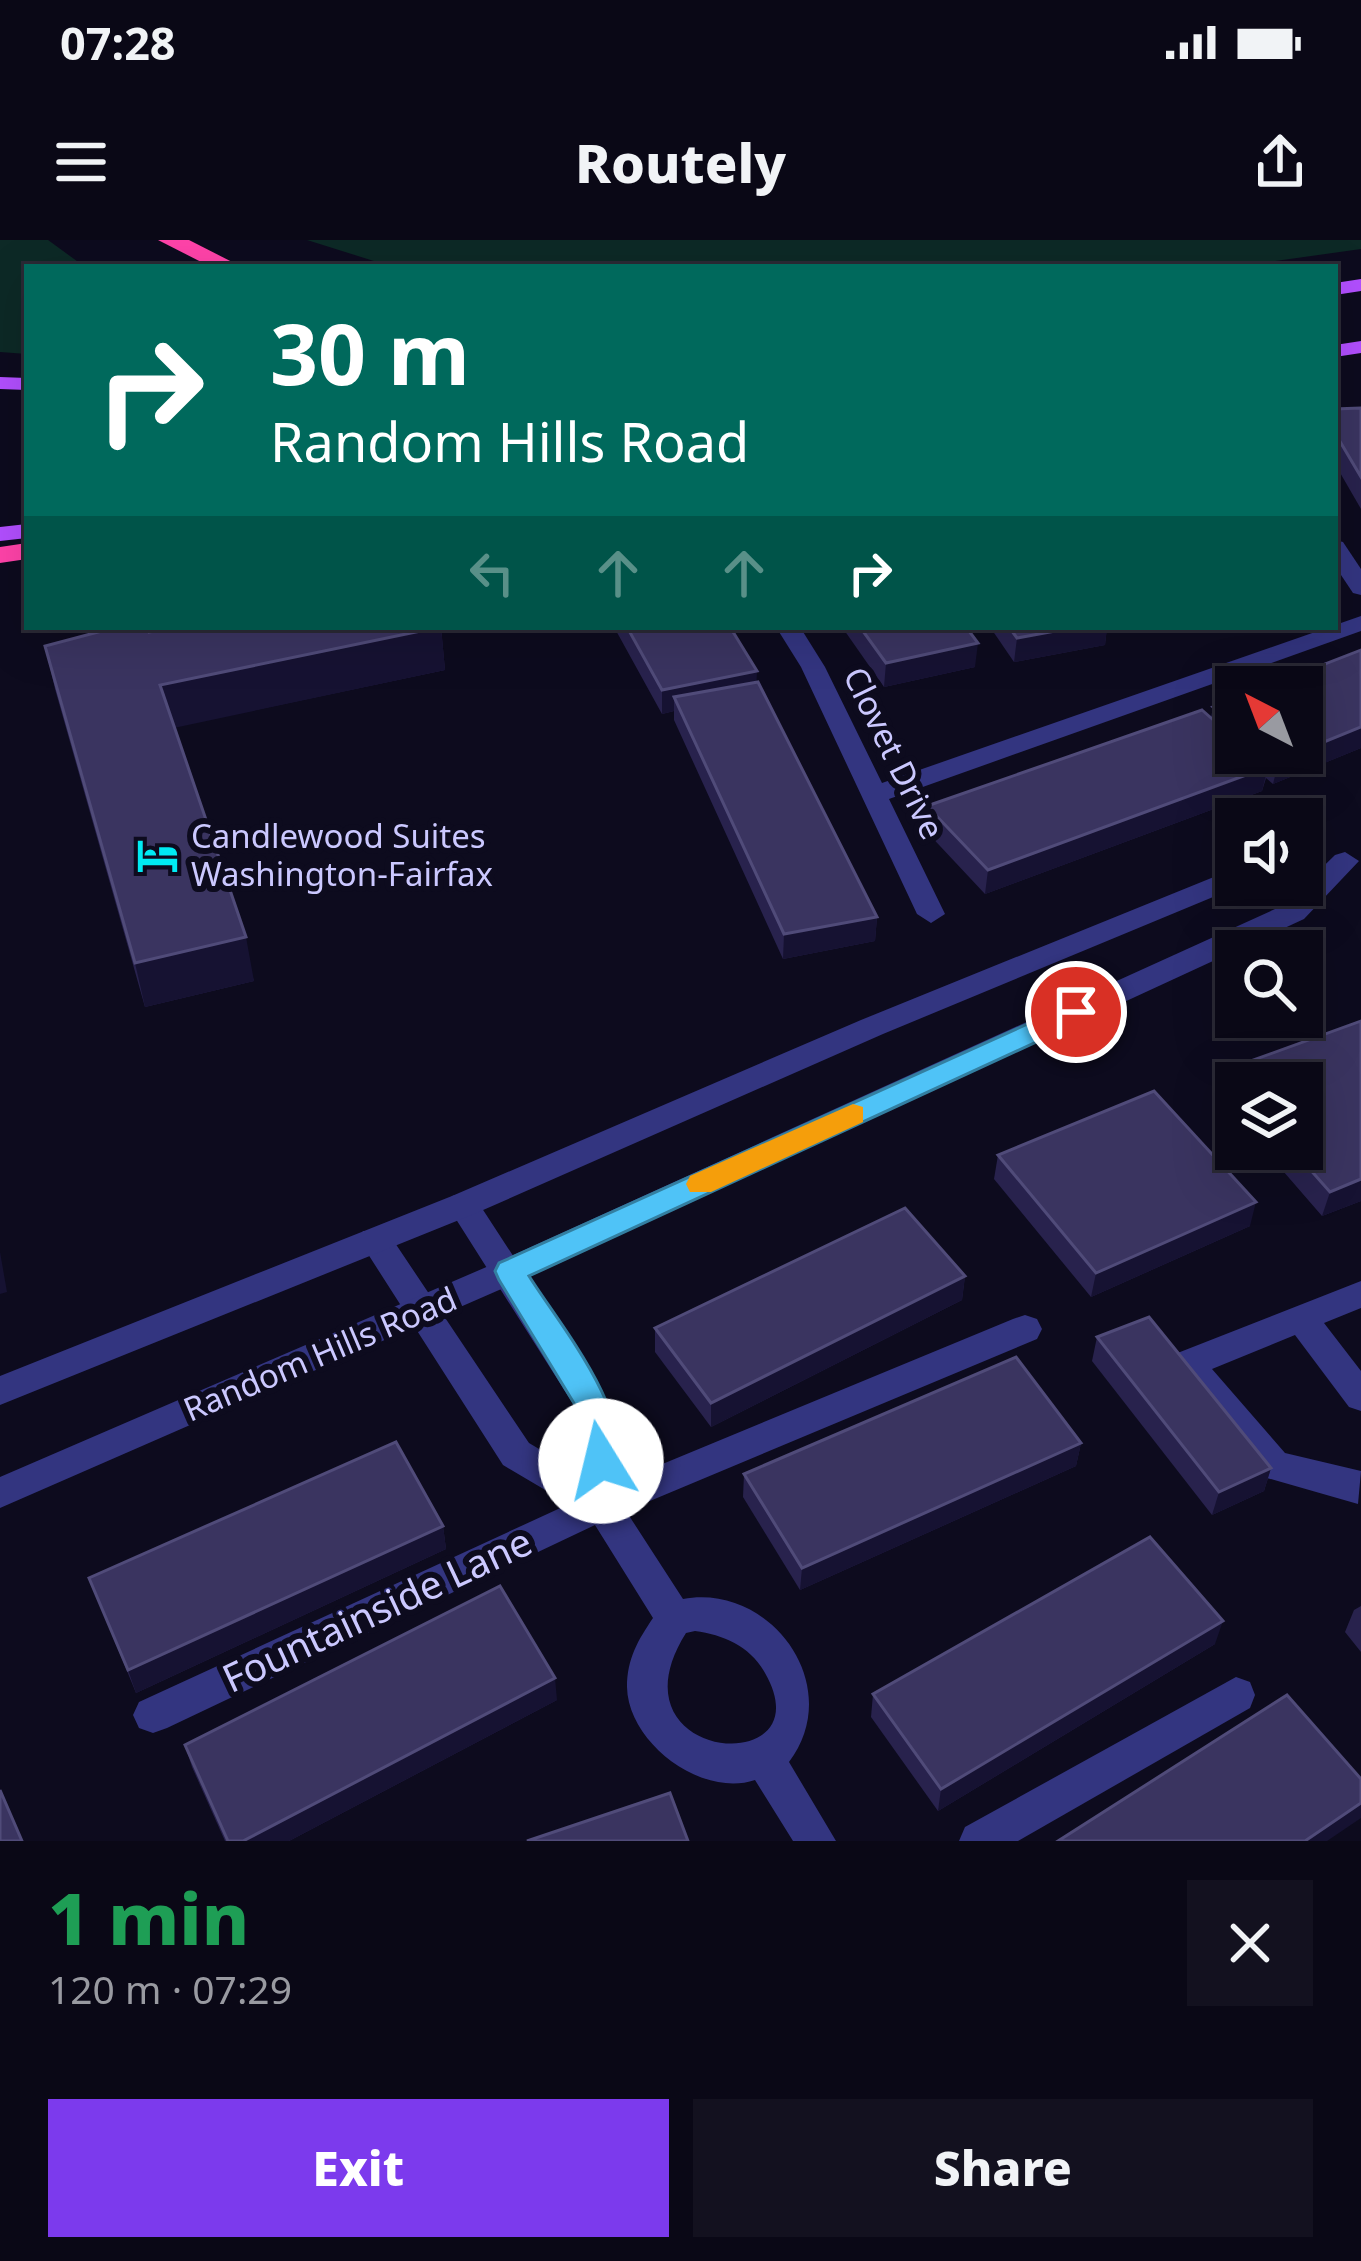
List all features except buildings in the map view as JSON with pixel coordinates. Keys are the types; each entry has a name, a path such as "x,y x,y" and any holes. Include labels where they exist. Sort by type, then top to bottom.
{"highway":[{"path":"170,240 223,264"}],"street":[{"path":"1338,552 1361,588"},
{"path":"874,795 1361,623"},
{"name":"Clovet Drive","path":"790,630 931,914"},
{"name":"Random Hills Road","path":"1323,863 1353,858"},
{"name":"Random Hills Road","path":"0,1493 510,1271 1294,912 1353,858"},
{"path":"0,1391 463,1205 872,1027 1215,886"},
{"path":"463,1205 510,1271 599,1416 602,1505"},
{"path":"375,1240 516,1454 602,1505 674,1618"},
{"path":"1361,1294 1187,1364 1273,1465 1358,1489 1361,1486"},
{"path":"1302,1319 1361,1397"},
{"name":"Fountainside Lane","path":"153,1715 602,1505 1025,1329"},
{"path":"695,1614 734,1622 776,1656 792,1696 793,1715 779,1749 766,1761 725,1765 704,1759 671,1739 653,1717 646,1664 651,1646 674,1618 695,1614"},
{"path":"979,1841 1237,1695"},
{"path":"766,1761 816,1841"}],"green space":[{"path":"0,240 48,240 81,264 24,264 24,354 0,352"},
{"path":"307,240 1361,240 1361,249 1254,264 383,264"}],"slow traffic":[{"path":"701,1184 853,1114"}],"place":[{"name":"Candlewood Suites Washington-Fairfax","path":"157,855"}],"route":[{"path":"601,1461 599,1416 510,1271 1076,1012"}]}
